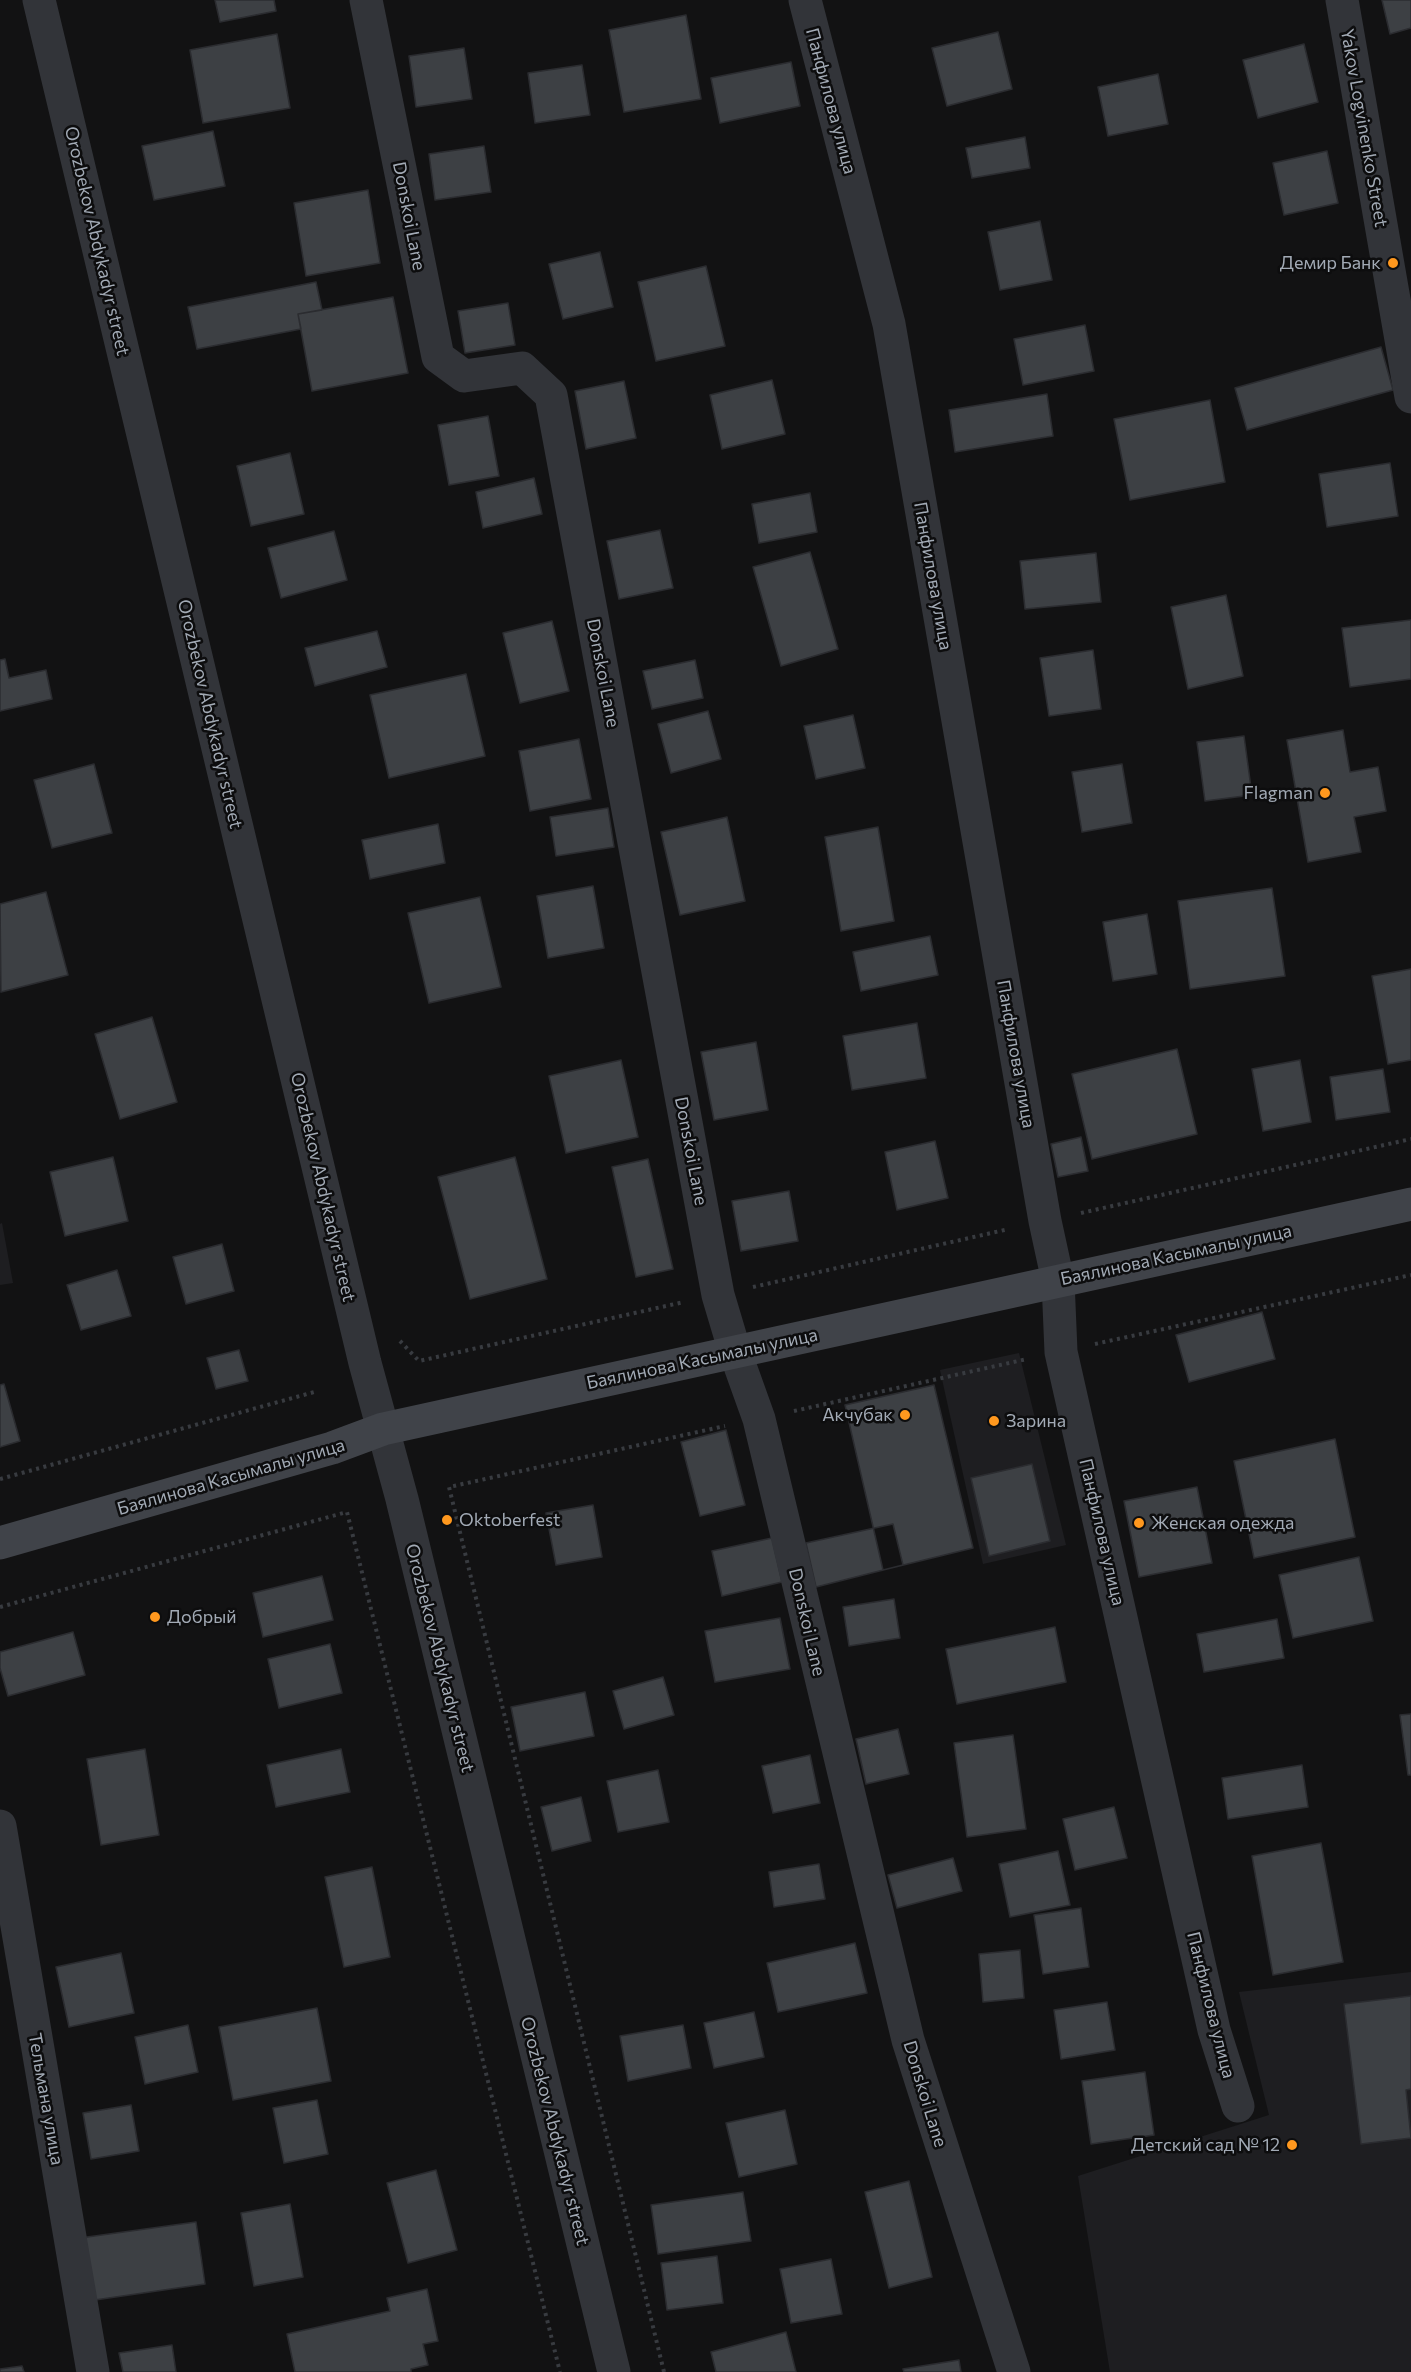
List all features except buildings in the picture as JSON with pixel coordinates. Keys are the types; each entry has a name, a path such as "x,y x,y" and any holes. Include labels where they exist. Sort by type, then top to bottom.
{"main road":[{"name":"Баялинова Касымалы улица","path":"0,1543 332,1448 383,1429 1411,1204"}],"street":[{"name":"Orozbekov Abdykadyr street","path":"39,0 383,1429 405,1510 614,2372"},
{"name":"Donskoi Lane","path":"366,0 438,357 464,376 522,368 551,395 718,1294 735,1352 759,1419 908,2040 1014,2372"},
{"name":"Панфилова улица","path":"805,0 889,324 1045,1221 1058,1281 1061,1352 1214,2030 1238,2106"},
{"name":"Yakov Logvinenko Street","path":"1342,0 1411,397"},
{"name":"Тельмана улица","path":"0,1826 93,2372"}],"path":[{"path":"400,1341 419,1361 1411,1139"},
{"path":"664,2372 449,1487 1411,1275"},
{"path":"0,1479 318,1392"},
{"path":"0,1607 347,1512 560,2372"}],"shaded area":[{"path":"2,1223 13,1283 0,1285 0,1224"},
{"path":"1019,1353 1066,1545 983,1564 940,1370"},
{"name":"Детский сад № 12","path":"1411,1972 1411,2372 1110,2372 1078,2176 1269,2115 1239,1992"}],"place":[{"name":"Демир Банк","path":"1393,263"},
{"name":"Flagman","path":"1325,793"},
{"name":"Акчубак","path":"905,1415"},
{"name":"Зарина","path":"994,1421"},
{"name":"Oktoberfest","path":"447,1520"},
{"name":"Женская одежда","path":"1139,1523"},
{"name":"Добрый","path":"155,1617"},
{"name":"Детский сад № 12","path":"1292,2145"}]}
